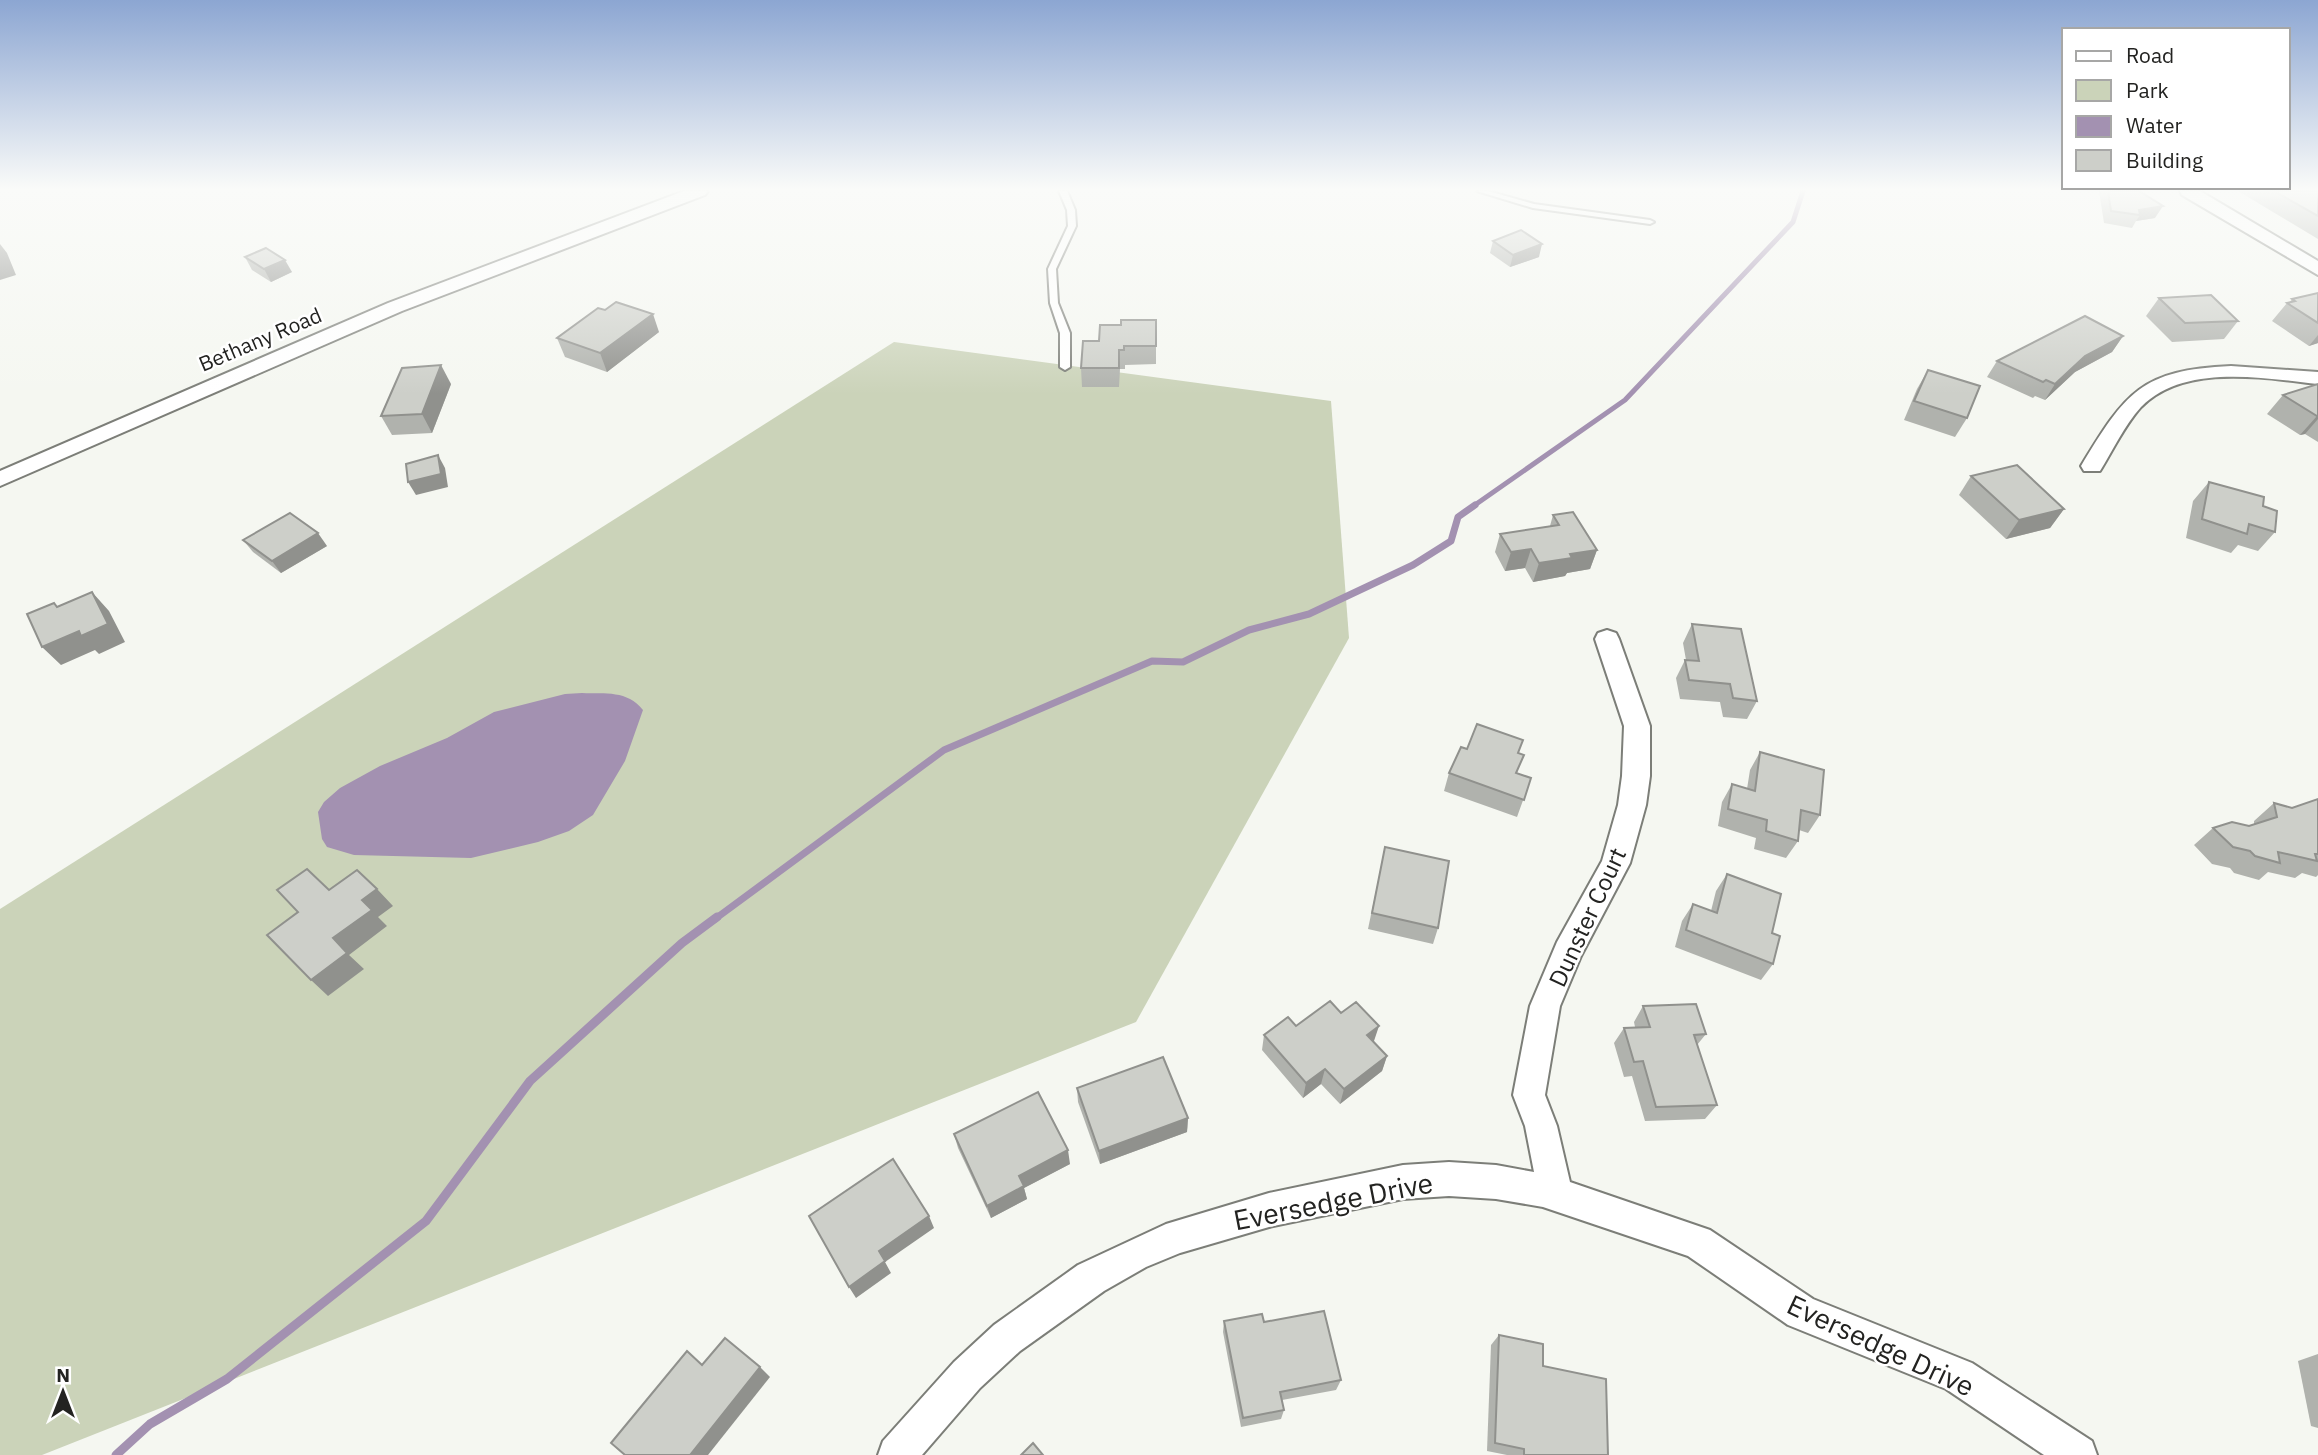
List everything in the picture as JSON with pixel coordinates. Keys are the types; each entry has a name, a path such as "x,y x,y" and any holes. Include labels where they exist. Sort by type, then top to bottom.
{"street":[{"name":"Bethany Road","path":"0,479 395,307 521,259"},
{"path":"2301,259 2318,269"},
{"path":"2092,466 2122,417 2149,390 2176,377 2241,372 2318,378"},
{"name":"Dunster Court","path":"1556,1195 1541,1126 1529,1095 1545,1006 1568,951 1615,863 1632,805 1636,776 1637,726 1607,639"},
{"name":"Eversedge Drive","path":"897,1455 967,1375 1007,1338 1091,1278 1178,1236 1269,1210 1403,1182 1449,1179 1496,1182 1556,1195 1698,1242 1801,1312 1959,1376 2078,1455"}],"lane":[{"path":"1057,259 1052,269 1055,303 1065,333 1065,367"}],"green space":[{"path":"894,342 1331,401 1349,638 1136,1022 42,1455 0,1455 0,909"}],"water":[{"path":"565,694 623,696 643,710 625,761 593,815 569,831 538,842 471,858 354,855 327,847 322,839 318,812 324,802 340,788 380,766 447,738 494,712"}],"building":[{"path":"248,259 285,260 264,269"},
{"path":"2318,293 2318,323 2287,303 2295,301 2292,299"},
{"path":"2211,295 2238,321 2185,323 2159,298"},
{"path":"616,302 653,314 600,353 557,338 598,308 605,310"},
{"path":"2085,316 2123,336 2085,356 2055,384 2046,380 2043,382 1997,361"},
{"path":"1121,320 1156,320 1156,346 1124,346 1124,350 1119,350 1119,368 1081,368 1083,341 1099,341 1100,325 1121,325"},
{"path":"441,365 422,414 381,416 402,368"},
{"path":"1928,370 1980,386 1967,418 1914,401"},
{"path":"2318,384 2318,416 2283,395"},
{"path":"438,455 441,474 408,482 406,464"},
{"path":"2017,465 2064,509 2019,520 1971,476"},
{"path":"2209,482 2264,497 2263,506 2277,511 2275,532 2249,524 2247,534 2202,519"},
{"path":"1573,512 1597,550 1570,554 1572,558 1539,563 1531,549 1511,552 1500,534 1559,525 1553,515"},
{"path":"290,513 318,533 272,561 243,540"},
{"path":"92,592 108,624 81,636 79,631 42,647 27,614 54,603 57,607"},
{"path":"1692,624 1741,629 1757,701 1733,698 1730,684 1689,680 1685,660 1699,661"},
{"path":"1477,724 1523,740 1518,753 1524,755 1516,773 1531,778 1524,800 1449,773 1461,747 1467,749"},
{"path":"1760,752 1824,770 1820,815 1801,810 1798,841 1766,831 1767,820 1728,809 1732,784 1755,791"},
{"path":"2318,799 2318,854 2315,854 2317,861 2278,852 2280,863 2255,856 2250,851 2233,847 2213,828 2232,822 2249,826 2277,817 2274,803 2292,808"},
{"path":"1385,847 1449,861 1438,928 1372,913"},
{"path":"307,869 329,890 357,870 377,889 362,900 372,910 333,938 347,953 311,980 267,935 298,912 277,890"},
{"path":"1727,874 1781,894 1772,933 1780,936 1773,964 1686,930 1693,904 1717,913"},
{"path":"1330,1001 1341,1013 1356,1002 1379,1026 1367,1035 1387,1056 1344,1089 1325,1069 1306,1083 1264,1035 1288,1017 1296,1026"},
{"path":"1696,1004 1706,1034 1694,1035 1717,1105 1656,1107 1643,1061 1634,1062 1624,1028 1650,1027 1643,1006"},
{"path":"1163,1057 1188,1118 1099,1151 1077,1088"},
{"path":"1038,1092 1068,1150 1019,1176 1024,1186 987,1206 954,1134"},
{"path":"893,1159 929,1216 879,1251 885,1261 849,1287 809,1216"},
{"path":"1324,1311 1341,1380 1280,1392 1284,1410 1243,1418 1224,1321 1262,1314 1264,1322"},
{"path":"1499,1335 1543,1344 1543,1366 1606,1379 1608,1455 1524,1455 1524,1449 1495,1443"},
{"path":"725,1338 760,1367 690,1455 625,1455 611,1443 687,1351 702,1365"},
{"path":"1033,1443 1043,1455 1021,1455"}],"waterway":[{"path":"1472,507 1625,400 1758,259"},
{"path":"715,919 944,750 1152,661 1183,662 1249,630 1309,614 1413,565 1451,541 1458,517 1475,505"},
{"path":"116,1455 150,1424 227,1379 426,1221 530,1081 682,943 717,917"}]}
